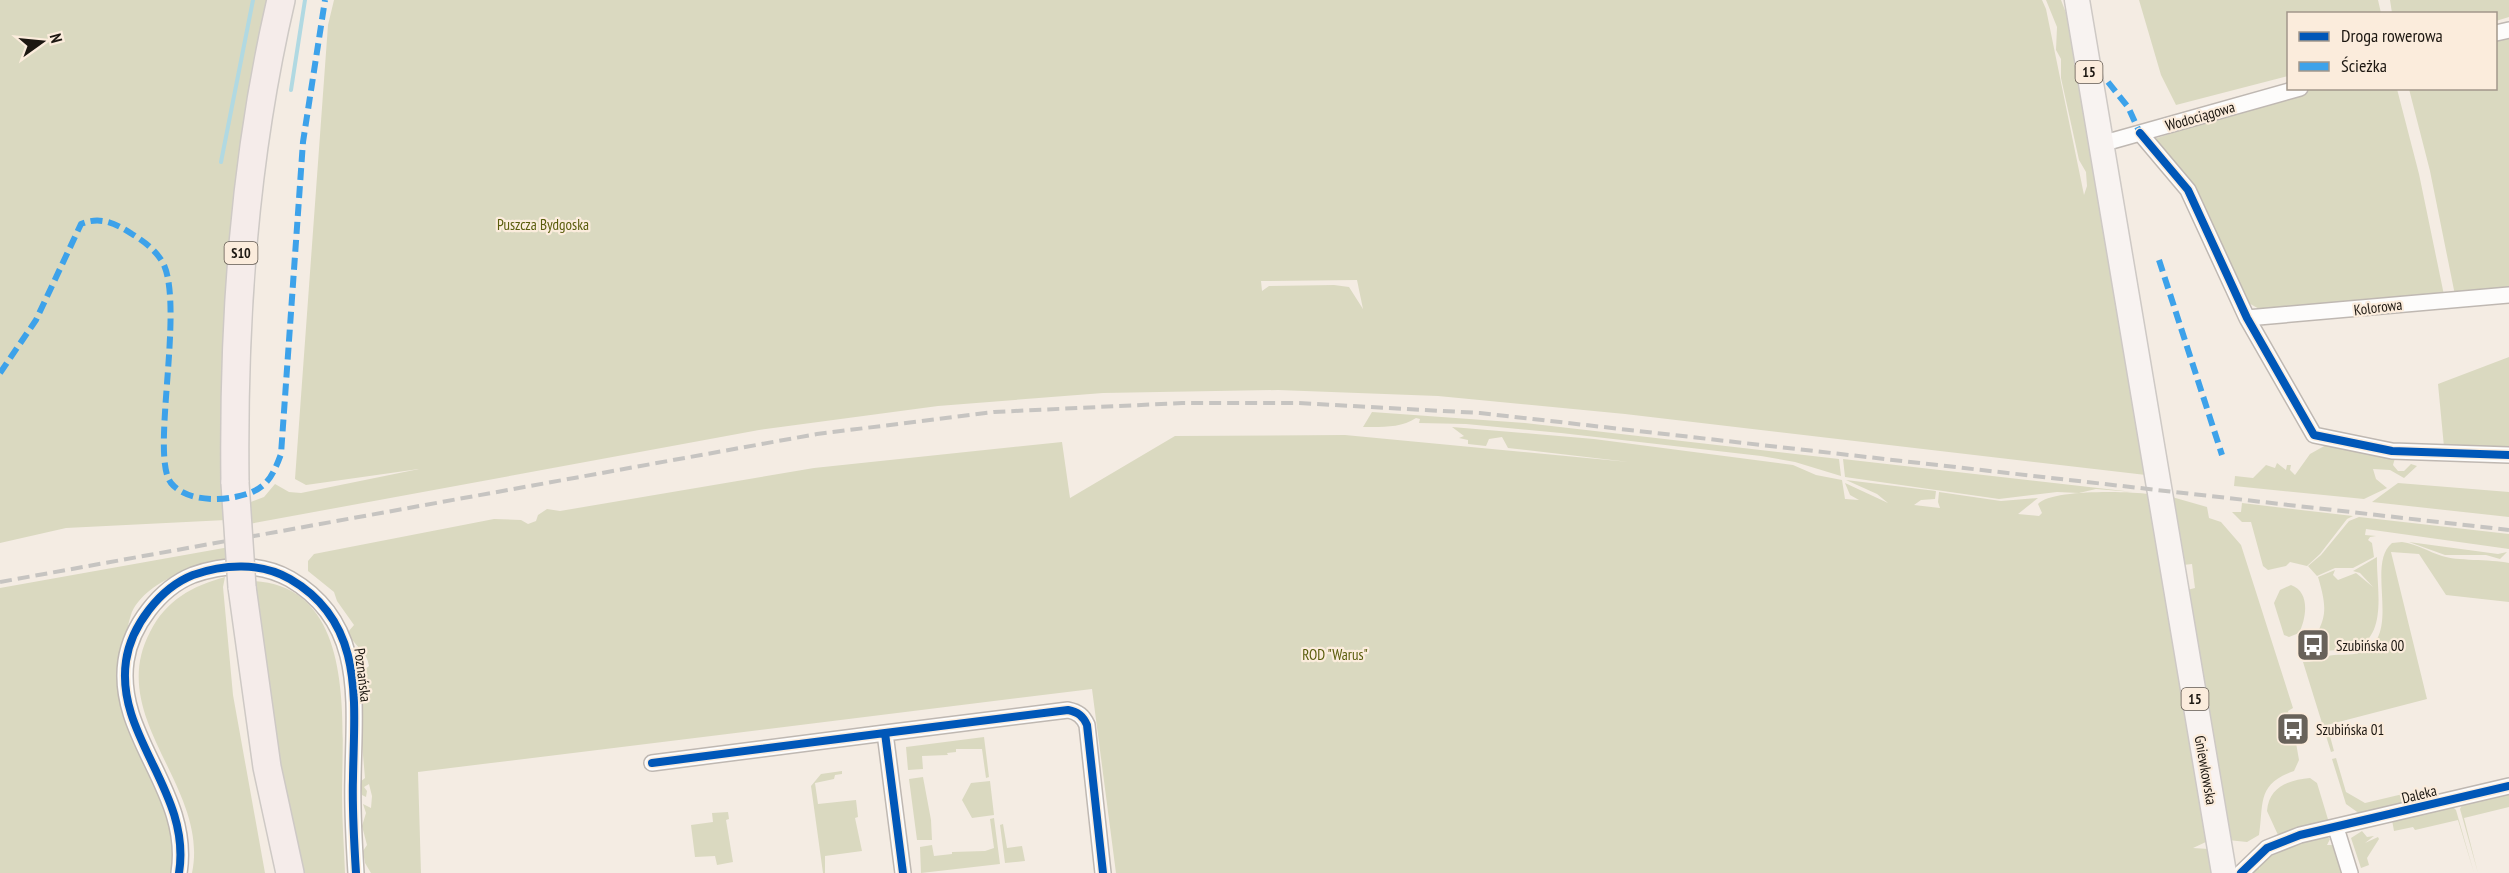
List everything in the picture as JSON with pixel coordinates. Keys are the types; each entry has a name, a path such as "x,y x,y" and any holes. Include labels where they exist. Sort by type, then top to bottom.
{"highway":[{"name":"S10","path":"281,0 259,114 243,237 234,387 235,483 242,587 267,767 290,873"}],"main road":[{"name":"15","path":"2077,0 2101,144"},
{"name":"Gniewkowska","path":"2101,144 2224,873"}],"street":[{"name":"Wodociągowa","path":"2101,144 2293,90"},
{"path":"2140,133 2188,190 2247,318 2314,435 2392,451 2509,455"},
{"name":"Kolorowa","path":"2247,318 2509,295"},
{"name":"Poznańska","path":"179,873 182,843 173,805 141,738 131,709 126,686 126,662 138,628 147,612 172,587 205,571 237,566 271,570 301,585 329,612 342,635 351,666 353,692 353,825 356,873"},
{"path":"652,763 1021,715 1075,711 1087,725 1103,873"},
{"path":"885,733 903,873"},
{"name":"Daleka","path":"2241,873 2267,848 2300,835 2509,786"},
{"path":"2336,828 2350,873"}],"green space":[{"path":"0,0 271,0 226,520 66,528 0,543"},
{"name":"Puszcza Bydgoska","path":"334,0 2042,0 2046,9 2084,195 2087,186 2086,172 2079,160 2061,78 2061,59 2056,50 2057,27 2046,0 2061,0 2068,18 2146,475 1625,414 1438,396 1278,390 1103,393 938,406 759,430 249,524 248,503 264,497 275,484 289,492 301,493 419,469 306,485 295,479 328,25","holes":["1357,280 1363,309 1349,287 1334,285 1269,286 1262,291 1261,281"]},
{"path":"2139,0 2378,0 2381,12 2287,12 2287,76 2176,105 2161,75"},
{"path":"2390,0 2509,0 2509,17 2497,21 2497,12 2392,12"},
{"path":"2509,29 2509,290 2455,295 2430,171 2409,90 2497,90 2497,32"},
{"path":"2303,90 2397,90 2419,174 2444,295 2261,310 2245,301 2151,140"},
{"path":"2509,357 2509,448 2444,447 2438,384"},
{"path":"1372,412 1525,423 1839,459 1841,476 1795,462 1761,456 1561,433 1466,424 1419,423 1420,419 1416,418 1398,425 1363,427"},
{"name":"ROD \"Warus\"","path":"1452,427 1594,439 1793,465 1816,475 1842,480 1845,499 1859,500 1850,495 1845,483 1888,503 1877,494 1846,480 1936,491 1935,499 1921,500 1914,505 1940,508 1939,492 2001,501 2038,498 2018,514 2039,516 2042,513 2038,504 2045,499 2073,493 2149,494 2208,841 2193,848 2209,849 2213,873 1116,873 1092,689 418,772 421,873 371,873 365,863 363,851 367,845 362,826 366,813 363,804 371,808 372,796 369,784 364,787 367,791 366,797 362,795 360,782 365,778 360,721 360,688 369,683 363,671 369,666 366,656 350,637 348,632 354,625 337,601 334,592 308,571 308,561 314,554 494,519 521,520 528,524 536,521 538,515 547,509 560,511 814,468 1062,442 1070,498 1175,436 1345,435 1629,462 1508,448 1502,437 1489,439 1486,446 1468,444 1468,440 1459,438 1464,436"},
{"path":"2326,445 2395,458 2393,465 2398,471 2404,471 2411,464 2417,466 2404,478 2390,470 2373,469 2376,479 2387,488 2364,499 2234,486 2235,476 2253,478 2266,465 2275,468 2277,463 2286,470 2287,465 2291,465 2290,470 2295,475 2310,454"},
{"path":"1843,459 2133,492 2096,489 2079,493 2057,492 1999,499 1845,477"},
{"path":"2398,483 2509,492 2509,517 2372,502"},
{"path":"2172,497 2207,507 2209,518 2221,522 2241,545 2293,708 2288,711 2291,723 2287,724 2292,737 2295,737 2299,760 2294,771 2273,782 2268,789 2262,805 2259,835 2247,842 2228,840 2187,590 2195,588 2192,564 2183,565"},
{"path":"2242,503 2353,516 2347,519 2320,554 2307,566 2290,562 2286,566 2268,570 2263,566 2251,522 2242,522 2232,512 2241,512"},
{"path":"2359,517 2509,534 2509,549 2366,529 2365,535 2376,536 2368,540 2372,543 2374,557 2353,568 2335,568 2317,576 2308,566 2321,555 2349,521"},
{"path":"2402,542 2448,558 2509,563 2509,602 2446,595 2419,554 2391,552 2427,699 2327,725 2334,751 2331,752 2303,662 2362,652 2374,644 2380,631 2382,616 2381,583 2385,553 2392,543"},
{"path":"2409,542 2498,554 2507,552 2500,559 2486,555 2445,555"},
{"path":"235,546 235,560 191,569 161,583 148,592 137,603 128,626 121,680 122,707 135,745 170,821 175,841 174,873 0,873 0,588"},
{"path":"2377,557 2378,609 2372,633 2365,643 2348,650 2327,651 2324,646 2320,649 2322,653 2306,655 2323,618 2324,601 2318,577 2335,570 2333,575 2338,580 2356,573 2373,587 2360,573 2353,571"},
{"path":"225,577 223,587 233,695 265,873 192,873 194,841 187,811 148,723 140,694 140,664 156,621 181,596"},
{"path":"253,581 287,589 311,607 327,632 336,663 341,697 345,873 302,873 283,791"},
{"path":"2291,585 2302,593 2305,614 2299,633 2289,637 2284,635 2274,603 2280,590"},
{"path":"984,737 989,777 986,778 982,749 956,749 956,752 947,753 948,755 922,756 923,769 908,770 906,747"},
{"path":"2336,758 2346,792 2365,803 2424,789 2427,797 2360,814 2346,804 2332,759"},
{"path":"842,771 842,774 835,775 834,779 815,783 818,804 856,800 858,817 855,818 862,851 825,856 825,873 823,873 811,786 821,774"},
{"path":"923,777 931,820 932,840 917,840 909,779"},
{"path":"2310,778 2317,783 2330,826 2278,835 2267,811 2272,795 2289,782"},
{"path":"990,781 994,815 972,818 962,800 971,783"},
{"path":"2509,792 2509,807 2464,818 2478,873 2460,809 2463,803"},
{"path":"2452,806 2456,810 2474,873 2458,820 2415,830 2413,827 2394,831 2392,820"},
{"path":"728,812 729,819 726,820 733,862 717,865 715,856 695,857 691,825 713,822 712,813"},
{"path":"994,818 1000,864 921,873 920,847 932,845 934,856 994,848 990,819"},
{"path":"1003,824 1007,848 1022,846 1025,861 1005,863 1000,825"},
{"path":"2362,831 2367,837 2374,836 2365,843 2378,837 2379,839 2367,858 2369,865 2361,868 2351,838"},
{"path":"2326,836 2330,839 2327,845 2336,845 2345,873 2250,873 2258,864 2260,870 2259,862 2281,847"}],"waterway":[{"path":"221,162 253,0"},
{"path":"291,90 305,0"}],"railway":[{"path":"0,582 817,434 994,412 1182,403 1298,403 1480,413 2509,530"}],"marked path":[{"path":"0,373 36,320 81,224 95,221 113,224 137,237 154,251 164,265 169,287 171,315 164,445 165,468 171,483 177,489 192,496 218,499 253,492 270,478 281,454 303,142 325,0"},
{"path":"2108,82 2128,107 2140,133"},
{"path":"2159,260 2222,455"}],"cycle path":[{"path":"2140,133 2188,190 2247,318 2314,435 2392,451 2509,455"},
{"path":"179,873 180,844 175,816 131,715 126,689 126,661 129,648 141,622 169,589 205,571 242,566 278,573 315,597 332,618 344,641 354,693 353,802 356,873"},
{"path":"885,733 1068,710 1077,713 1087,725 1103,873"},
{"path":"652,763 885,733 903,873"},
{"path":"2241,873 2267,848 2300,835 2509,786"}],"place":[{"name":"Szubińska 00","path":"2313,645"},
{"name":"Szubińska 01","path":"2293,729"}]}
